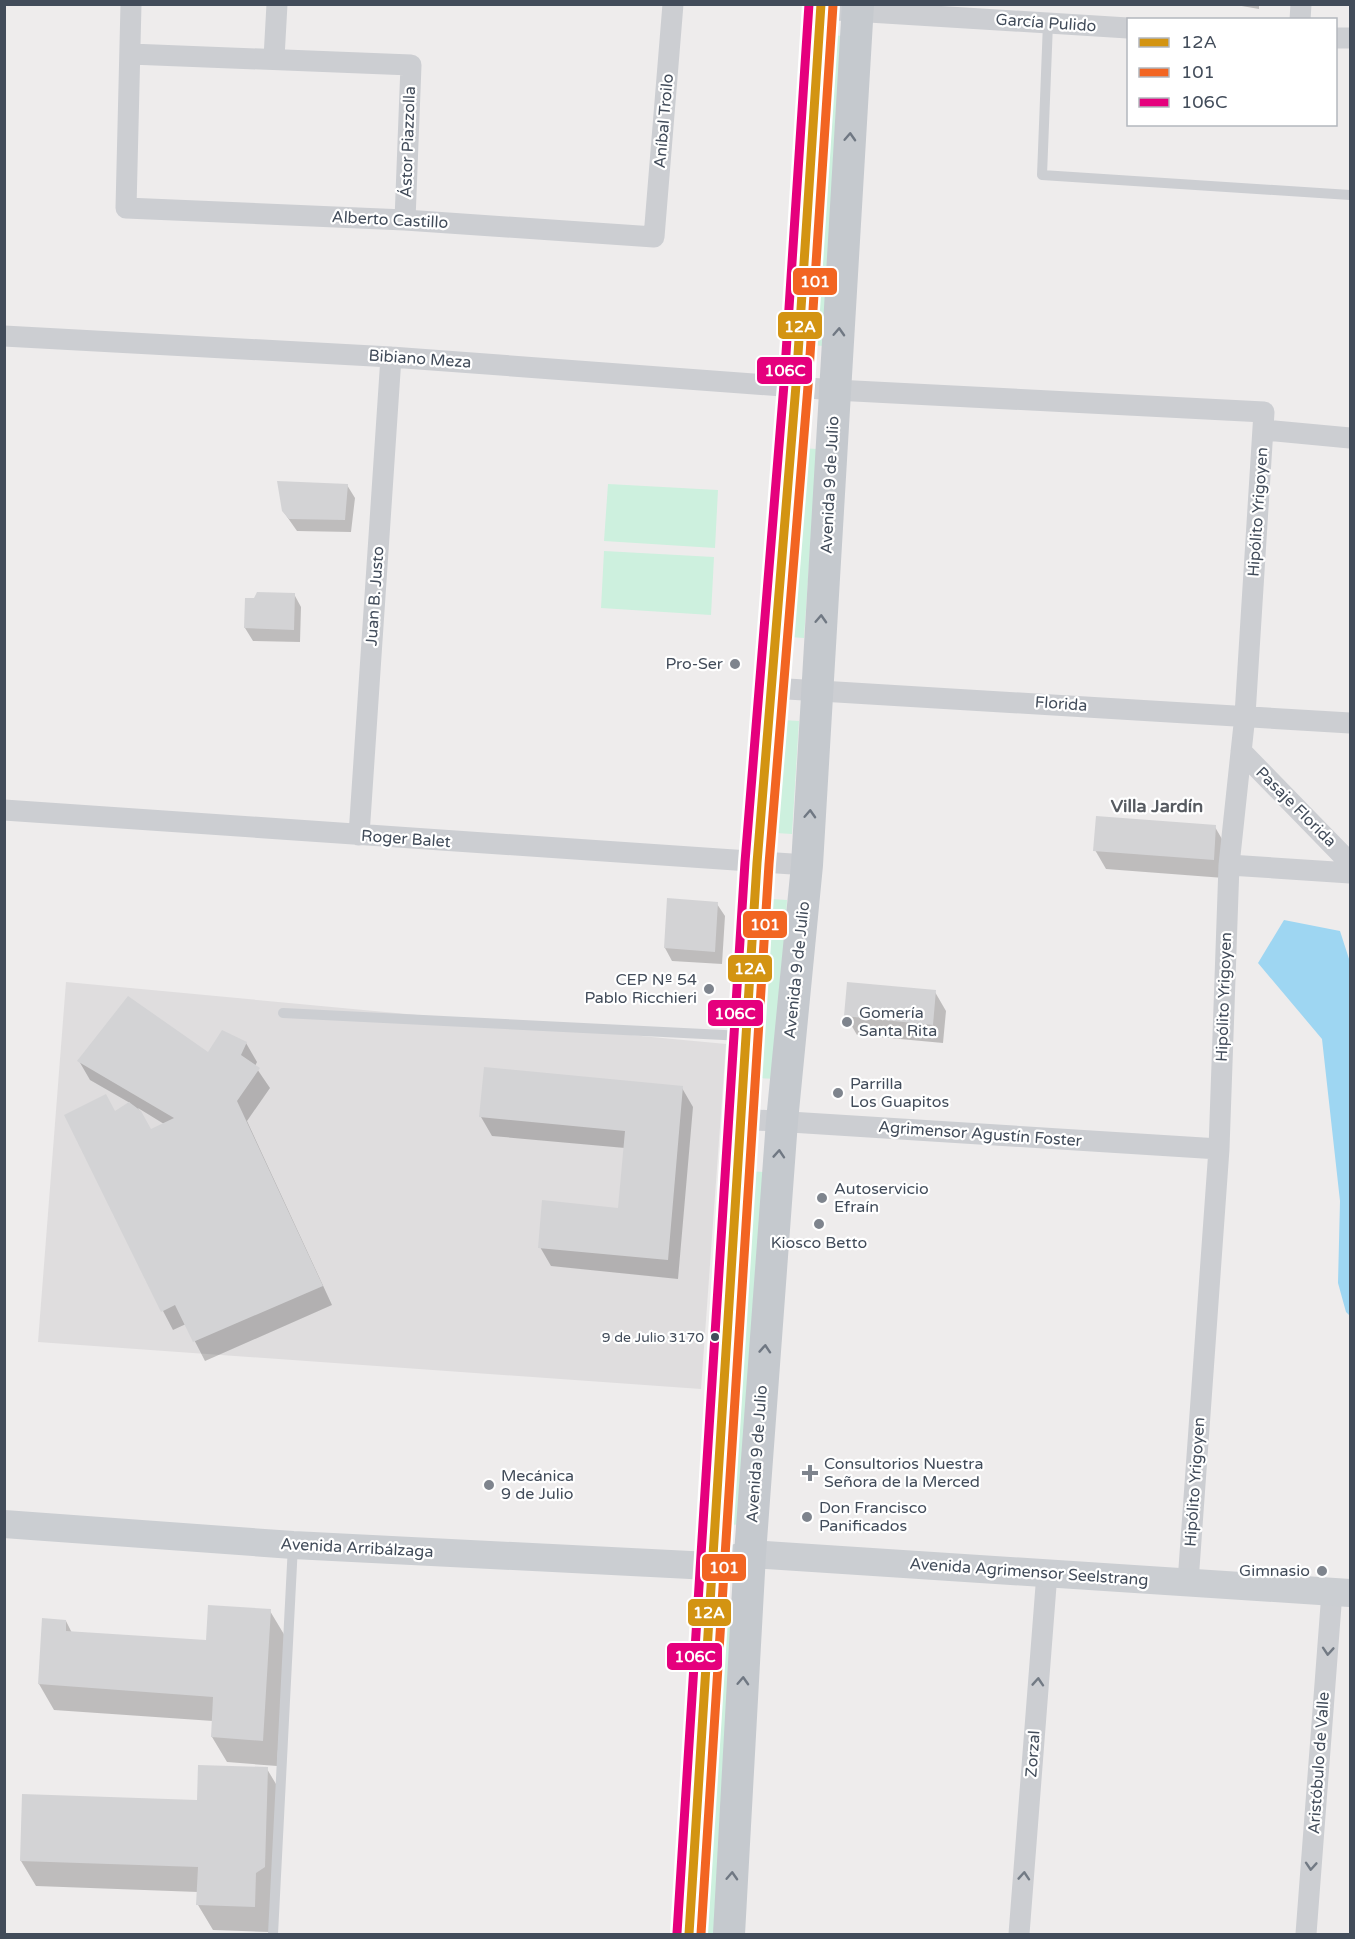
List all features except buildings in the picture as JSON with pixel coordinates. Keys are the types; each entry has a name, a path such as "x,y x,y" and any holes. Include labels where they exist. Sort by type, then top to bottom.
{"main road":[{"path":"689,1935 710,1566 757,863 796,385 821,7"},
{"name":"Avenida 9 de Julio","path":"729,1935 750,1554 782,1121 807,865 858,8"},
{"name":"Avenida Arribálzaga","path":"4,1524 293,1545 710,1566"},
{"name":"Avenida Agrimensor Seelstrang","path":"710,1566 750,1554 1341,1593"}],"street":[{"path":"132,4 130,54 274,58 277,4"},
{"name":"Aníbal Troilo","path":"654,237 673,4"},
{"name":"García Pulido","path":"821,7 1127,28"},
{"name":"Alberto Castillo","path":"130,54 126,208 405,220 654,237"},
{"name":"Ástor Piazzolla","path":"274,58 411,65 405,220"},
{"name":"Bibiano Meza","path":"4,336 391,357 796,385 835,390 1264,421 1350,438"},
{"name":"Juan B. Justo","path":"358,835 391,357"},
{"name":"Hipólito Yrigoyen","path":"1188,1582 1219,1149 1229,865 1245,716 1264,421"},
{"name":"Florida","path":"771,688 1350,723"},
{"name":"Pasaje Florida","path":"1241,751 1350,863"},
{"name":"Roger Balet","path":"4,810 807,865"},
{"path":"1229,865 1350,873"},
{"name":"Agrimensor Agustín Foster","path":"741,1119 1219,1149"},
{"name":"Zorzal","path":"1019,1935 1047,1573"},
{"name":"Aristóbulo de Valle","path":"1306,1935 1341,1593"}],"lane":[{"path":"1048,24 1042,175 1350,195"},
{"path":"283,1013 747,1036"},
{"path":"273,1935 293,1545"}],"shaded area":[{"path":"66,982 726,1044 701,1389 38,1342"}],"green space":[{"path":"828,35 844,36 824,346 808,345"},
{"path":"801,448 817,449 804,638 789,637"},
{"path":"608,484 718,490 715,548 604,541"},
{"path":"604,551 714,557 711,615 601,608"},
{"path":"783,720 799,721 792,834 776,833"},
{"path":"771,899 787,900 776,1079 760,1078"},
{"path":"748,1171 764,1172 741,1525 725,1524"},
{"path":"720,1611 733,1614 716,1934 705,1934"}],"water":[{"path":"1284,920 1340,931 1350,962 1350,1316 1346,1312 1338,1283 1340,1201 1322,1039 1258,963"}],"transit line":[{"name":"106C","path":"677,1933 745,862 784,384 809,4"},
{"name":"12A","path":"689,1934 757,863 796,385 821,4"},
{"name":"101","path":"701,1934 769,864 808,386 833,5"}],"place":[{"name":"Pro-Ser","path":"735,664"},
{"name":"CEP Nº 54 Pablo Ricchieri","path":"709,989"},
{"name":"Gomería Santa Rita","path":"847,1022"},
{"name":"Parrilla Los Guapitos","path":"838,1093"},
{"name":"Autoservicio Efraín","path":"822,1198"},
{"name":"Kiosco Betto","path":"819,1224"},
{"name":"9 de Julio 3170","path":"715,1337"},
{"name":"Consultorios Nuestra Señora de la Merced","path":"810,1473"},
{"name":"Mecánica 9 de Julio","path":"489,1485"},
{"name":"Don Francisco Panificados","path":"807,1517"},
{"name":"Gimnasio","path":"1322,1571"}],"district":[{"name":"Villa Jardín","path":"1157,806"}]}
